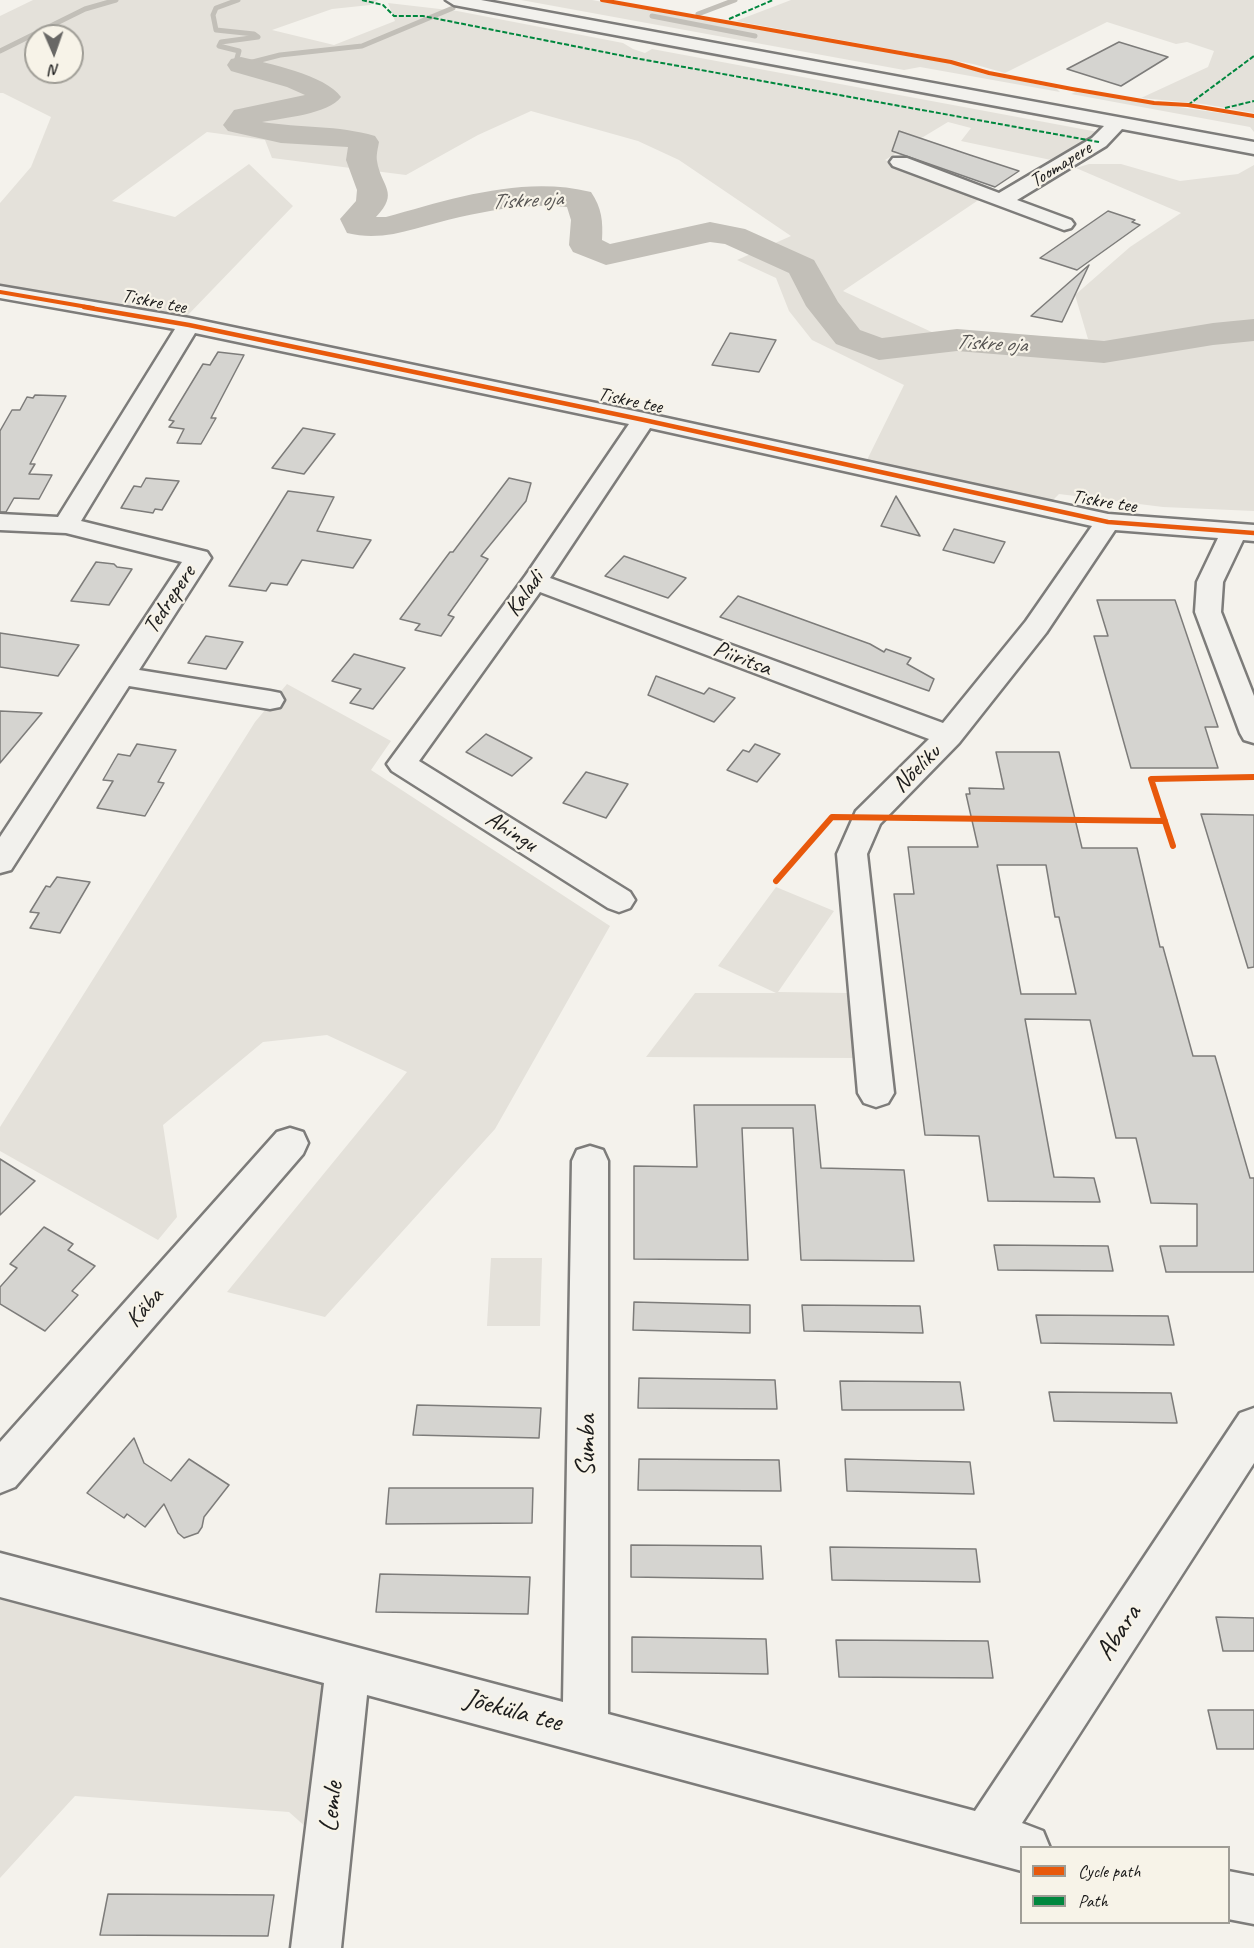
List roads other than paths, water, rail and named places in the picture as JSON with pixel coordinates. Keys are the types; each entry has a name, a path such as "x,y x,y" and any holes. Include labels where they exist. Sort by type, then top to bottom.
{"street":[{"path":"454,0 1254,148"},
{"path":"500,0 1254,138"},
{"name":"Toomapere","path":"1001,201 1099,142 1117,123"},
{"name":"Toomapere","path":"900,162 1064,224"},
{"name":"Tiskre tee","path":"0,292 189,326 644,420 1108,522 1244,532"},
{"path":"0,522 66,525 189,326"},
{"name":"Kaladi","path":"402,764 535,581 644,420"},
{"name":"Nõeliku","path":"876,1094 852,854 867,819 949,736 1036,627 1108,522"},
{"name":"Tedrepere","path":"0,862 198,558 66,525"},
{"path":"1244,532 1209,582 1208,612 1254,733"},
{"name":"Piiritsa","path":"535,581 949,736"},
{"path":"121,676 270,700"},
{"name":"Ahingu","path":"402,764 619,900"},
{"name":"Käba","path":"0,1473 290,1143"},
{"name":"Sumba","path":"585,1730 590,1161"},
{"name":"Abara","path":"1005,1843 1254,1427"},
{"name":"Jõeküla tee","path":"0,1575 1005,1843"},
{"name":"Lemle","path":"316,1948 348,1666"},
{"path":"1230,1894 1254,1900"}],"waterway":[{"name":"Tiskre oja","path":"0,51 85,9 116,0"},
{"path":"238,0 216,8 213,15 216,30 254,34 258,37 221,42 219,46 239,51 236,62 241,65 280,55 362,46 453,8"},
{"path":"698,14 735,0"},
{"path":"652,16 755,36"},
{"name":"Tiskre oja","path":"241,65 308,85 327,97 302,106 244,116 238,125 281,134 343,137 364,142 361,160 373,190 372,203 356,219 358,226 387,227 456,208 526,196 580,199 587,220 585,245 606,255 710,232 733,236 802,267 823,306 848,337 879,349 957,340 1104,352 1213,334 1254,330"}]}
